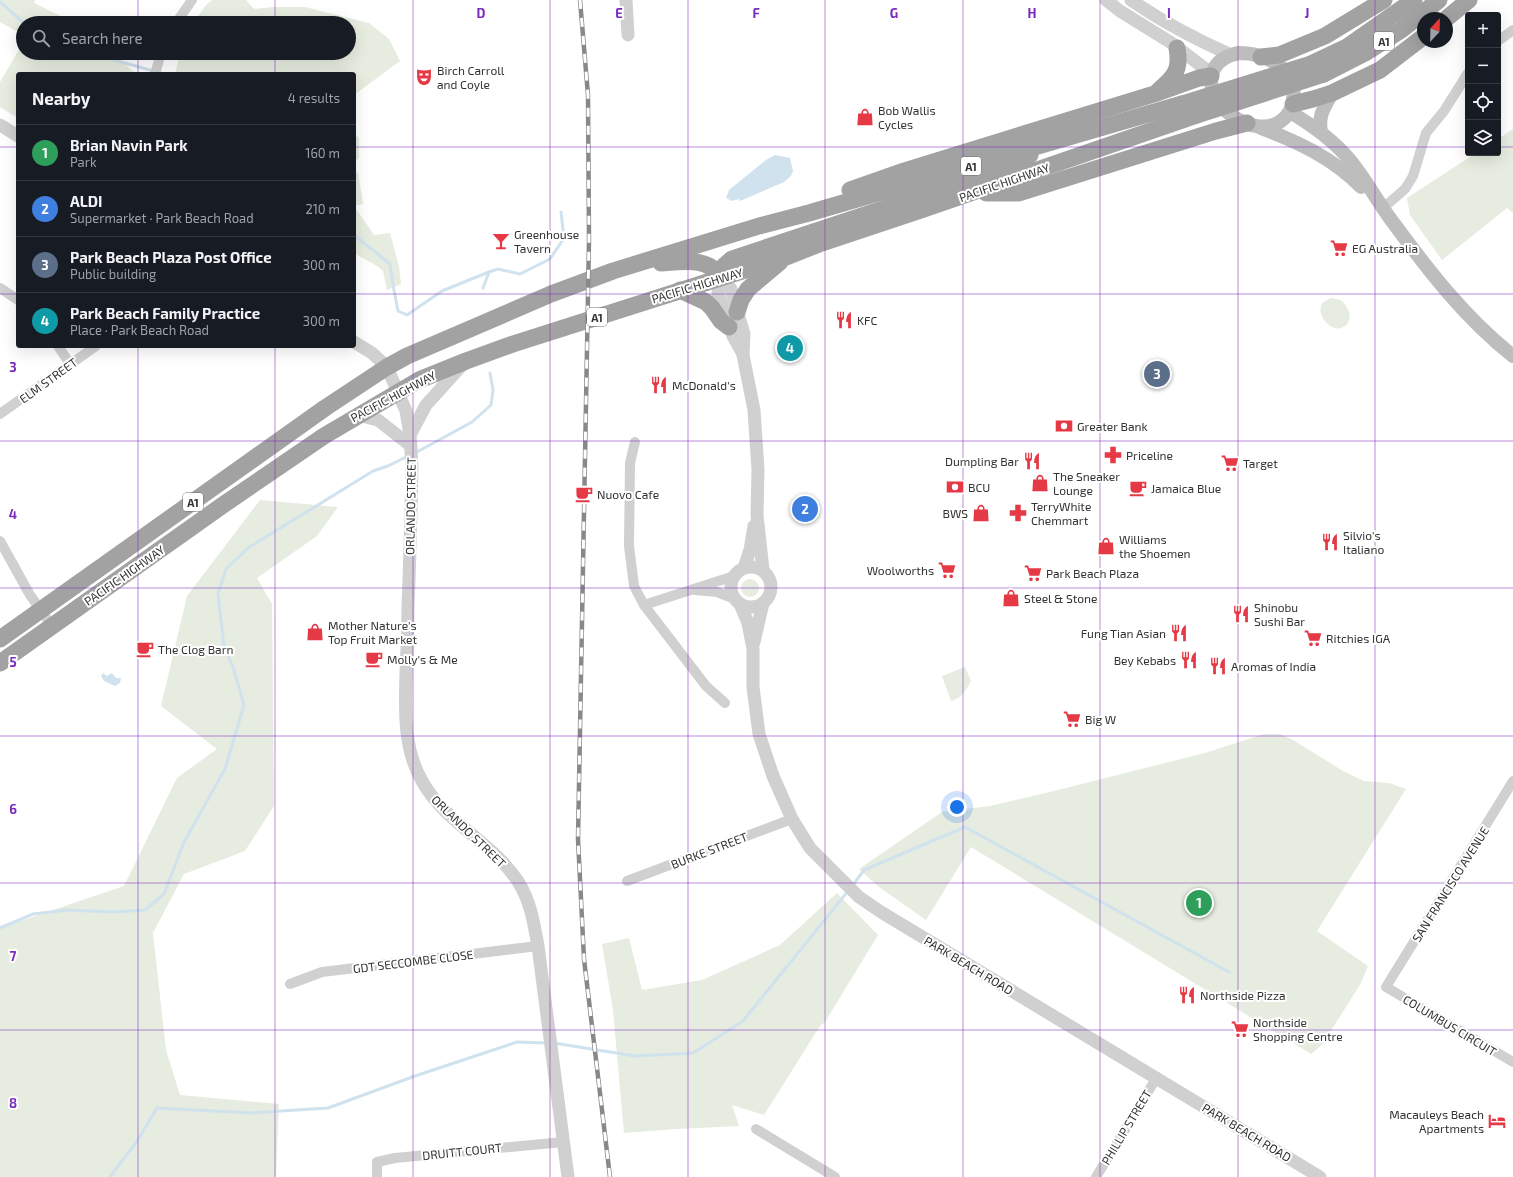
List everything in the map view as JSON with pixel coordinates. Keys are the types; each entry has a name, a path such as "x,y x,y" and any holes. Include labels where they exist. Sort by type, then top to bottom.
{"highway":[{"path":"1261,56 1279,55 1325,36 1384,0"},
{"name":"PACIFIC HIGHWAY","path":"0,639 319,412 406,356 551,294 639,263 759,226 1182,104 1317,69 1414,0"},
{"name":"PACIFIC HIGHWAY","path":"0,663 223,505 324,436 419,380 466,361 680,290 786,257 819,244 1197,115 1317,69 1365,53 1401,30 1439,0"},
{"path":"1453,13 1469,0"},
{"path":"1291,108 1332,93 1380,70 1417,42"},
{"path":"1154,94 1171,81 1176,71 1179,59 1177,48"},
{"path":"759,226 832,197 904,171 1212,75"},
{"path":"972,192 1019,193 1216,131 1251,124"},
{"path":"720,278 724,266 732,259 1010,167 1058,140"},
{"path":"680,290 706,302 721,321 733,319 740,300 748,289 786,257"},
{"path":"639,263 702,263 713,268 720,278"}],"main road":[{"path":"1251,124 1267,127 1277,124 1285,118 1291,108 1294,87 1289,76 1283,69 1261,56 1248,53 1231,55 1222,59 1216,65 1212,75 1211,90 1217,101 1230,114 1251,124 1295,141 1330,161 1355,180 1383,208"},
{"path":"1321,132 1319,122 1320,114 1332,93"},
{"path":"1291,108 1321,132 1349,159 1383,208 1444,290 1468,316 1513,356"}],"street":[{"path":"181,16 192,0"},
{"path":"626,0 628,35"},
{"path":"1106,0 1177,48 1212,75"},
{"path":"1131,0 1194,39 1231,55"},
{"path":"1501,39 1513,30"},
{"path":"156,72 159,60"},
{"path":"1383,208 1405,189 1413,176 1426,133 1444,111 1465,78"},
{"path":"0,125 16,135"},
{"path":"720,278 731,289 733,336 743,355 754,410 758,469 757,515 763,570"},
{"path":"0,288 16,299"},
{"path":"356,343 372,353 387,367"},
{"path":"59,348 70,364"},
{"name":"ELM STREET","path":"0,414 93,348"},
{"path":"358,415 378,420 410,440 426,405 466,361"},
{"name":"ORLANDO STREET","path":"387,367 404,407 410,440 412,467 406,698 407,738 409,749 421,781 432,797 443,809 503,862 519,883 533,917 568,1177"},
{"path":"635,442 630,463 630,546 634,586 644,605 706,686 725,703"},
{"path":"738,602 731,588 749,552 757,515"},
{"path":"0,541 30,595 52,626"},
{"path":"644,605 739,572 750,566 763,570 768,575 772,587 763,603 752,607 717,592 690,590"},
{"name":"PARK BEACH ROAD","path":"738,602 748,624 753,649 753,687 759,734 773,776 792,819 810,848 839,878 859,897 881,912 970,967 1157,1077 1320,1177"},
{"name":"PARK BEACH ROAD","path":"753,649 763,603"},
{"name":"SAN FRANCISCO AVENUE","path":"1386,987 1513,781"},
{"name":"BURKE STREET","path":"627,881 792,819"},
{"name":"GDT SECCOMBE CLOSE","path":"290,984 322,972 538,946"},
{"name":"COLUMBUS CIRCUIT","path":"1386,987 1513,1062"},
{"name":"PHILLIP STREET","path":"1096,1177 1157,1077"},
{"path":"756,1129 835,1177"},
{"name":"DRUITT COURT","path":"377,1177 377,1162 395,1158 563,1142"}],"shaded area":[{"path":"0,0 35,0 34,3 61,16 16,16 16,31 0,22"},
{"path":"212,0 246,0 254,9 274,7 305,7 341,16 198,16 206,5"},
{"path":"356,20 369,23 389,39 400,61 356,94 356,72 175,72 178,60 356,60"},
{"path":"16,55 16,60 121,60 134,72 16,72 16,117 0,107 0,82"},
{"path":"1513,129 1513,213 1507,208 1442,260 1410,215 1407,198 1471,156 1501,156 1501,137"},
{"path":"356,136 359,138 359,159 356,160"},
{"path":"358,172 363,204 356,206 356,173"},
{"path":"356,209 374,235 390,233 399,266 401,284 387,290 383,271 356,254"},
{"path":"1331,298 1341,300 1347,308 1350,315 1346,326 1335,328 1328,325 1323,318 1321,314 1322,303"},
{"path":"260,500 338,507 317,536 257,578 272,604 274,806 245,851 184,874 153,933 166,1050 180,1095 279,1104 276,1177 0,1177 0,928 124,886 177,778 217,749 161,706 187,596"},
{"path":"750,579 756,582 759,588 756,594 750,597 744,594 741,588 744,582"},
{"path":"965,667 971,681 961,696 951,701 942,676"},
{"path":"1264,734 1280,734 1293,740 1343,771 1364,781 1389,783 1406,789 1317,931 1368,966 1361,983 1322,1045 1311,1054 971,847 926,920 879,887 859,869 942,812 990,806 1050,792 1205,753"},
{"path":"837,893 878,935 825,1022 820,1026 764,1115 732,1105 739,1126 624,1133 613,1010 602,944 629,938 642,990 702,980 780,945"}],"water":[{"path":"775,155 790,158 793,171 791,176 784,182 740,201 739,199 732,201 726,198 729,190 766,160"},
{"path":"103,673 107,676 112,673 116,678 121,678 120,683 115,686 104,681 101,676"}],"waterway":[{"path":"0,2 16,16"},
{"path":"115,60 157,72"},
{"path":"483,288 489,272 498,269 520,274 550,259 564,238 561,212"},
{"path":"356,237 390,264 398,311 407,315 442,291 489,272"},
{"path":"415,453 472,422 491,405 493,390 490,373"},
{"path":"0,928 33,914 67,910 112,912 145,910 164,894 184,842 225,769 244,705 233,667 224,647 218,593 226,569 248,548 373,471 388,466 408,456"},
{"path":"853,885 864,870 965,827 1229,972"},
{"path":"554,1043 635,1056 693,1053 743,1021 848,891"},
{"path":"110,1177 137,1141 157,1108 252,1113 328,1108 415,1076 517,1042 547,1043"}],"railway":[{"path":"580,0 588,95 589,240 578,839 584,959 610,1177"}],"place":[{"name":"Birch Carroll and Coyle","path":"424,77"},
{"name":"Bob Wallis Cycles","path":"865,117"},
{"name":"Greenhouse Tavern","path":"501,241"},
{"name":"EG Australia","path":"1339,248"},
{"name":"KFC","path":"844,320"},
{"name":"Park Beach Family Practice","path":"790,348"},
{"name":"Park Beach Plaza Post Office","path":"1157,374"},
{"name":"McDonald's","path":"659,385"},
{"name":"Greater Bank","path":"1064,426"},
{"name":"Priceline","path":"1113,455"},
{"name":"Dumpling Bar","path":"1032,461"},
{"name":"Target","path":"1230,463"},
{"name":"The Sneaker Lounge","path":"1040,483"},
{"name":"BCU","path":"955,487"},
{"name":"Jamaica Blue","path":"1138,488"},
{"name":"Nuovo Cafe","path":"584,494"},
{"name":"ALDI","path":"805,509"},
{"name":"BWS","path":"981,513"},
{"name":"TerryWhite Chemmart","path":"1018,513"},
{"name":"Silvio's Italiano","path":"1330,542"},
{"name":"Williams the Shoemen","path":"1106,546"},
{"name":"Woolworths","path":"947,570"},
{"name":"Park Beach Plaza","path":"1033,573"},
{"name":"Steel & Stone","path":"1011,598"},
{"name":"Shinobu Sushi Bar","path":"1241,614"},
{"name":"Mother Nature's Top Fruit Market","path":"315,632"},
{"name":"Fung Tian Asian","path":"1179,633"},
{"name":"Ritchies IGA","path":"1313,638"},
{"name":"The Clog Barn","path":"145,649"},
{"name":"Molly's & Me","path":"374,659"},
{"name":"Bey Kebabs","path":"1189,660"},
{"name":"Aromas of India","path":"1218,666"},
{"name":"Big W","path":"1072,719"},
{"name":"Brian Navin Park","path":"1199,903"},
{"name":"Northside Pizza","path":"1187,995"},
{"name":"Northside Shopping Centre","path":"1240,1029"},
{"name":"Macauleys Beach Apartments","path":"1497,1121"}]}
